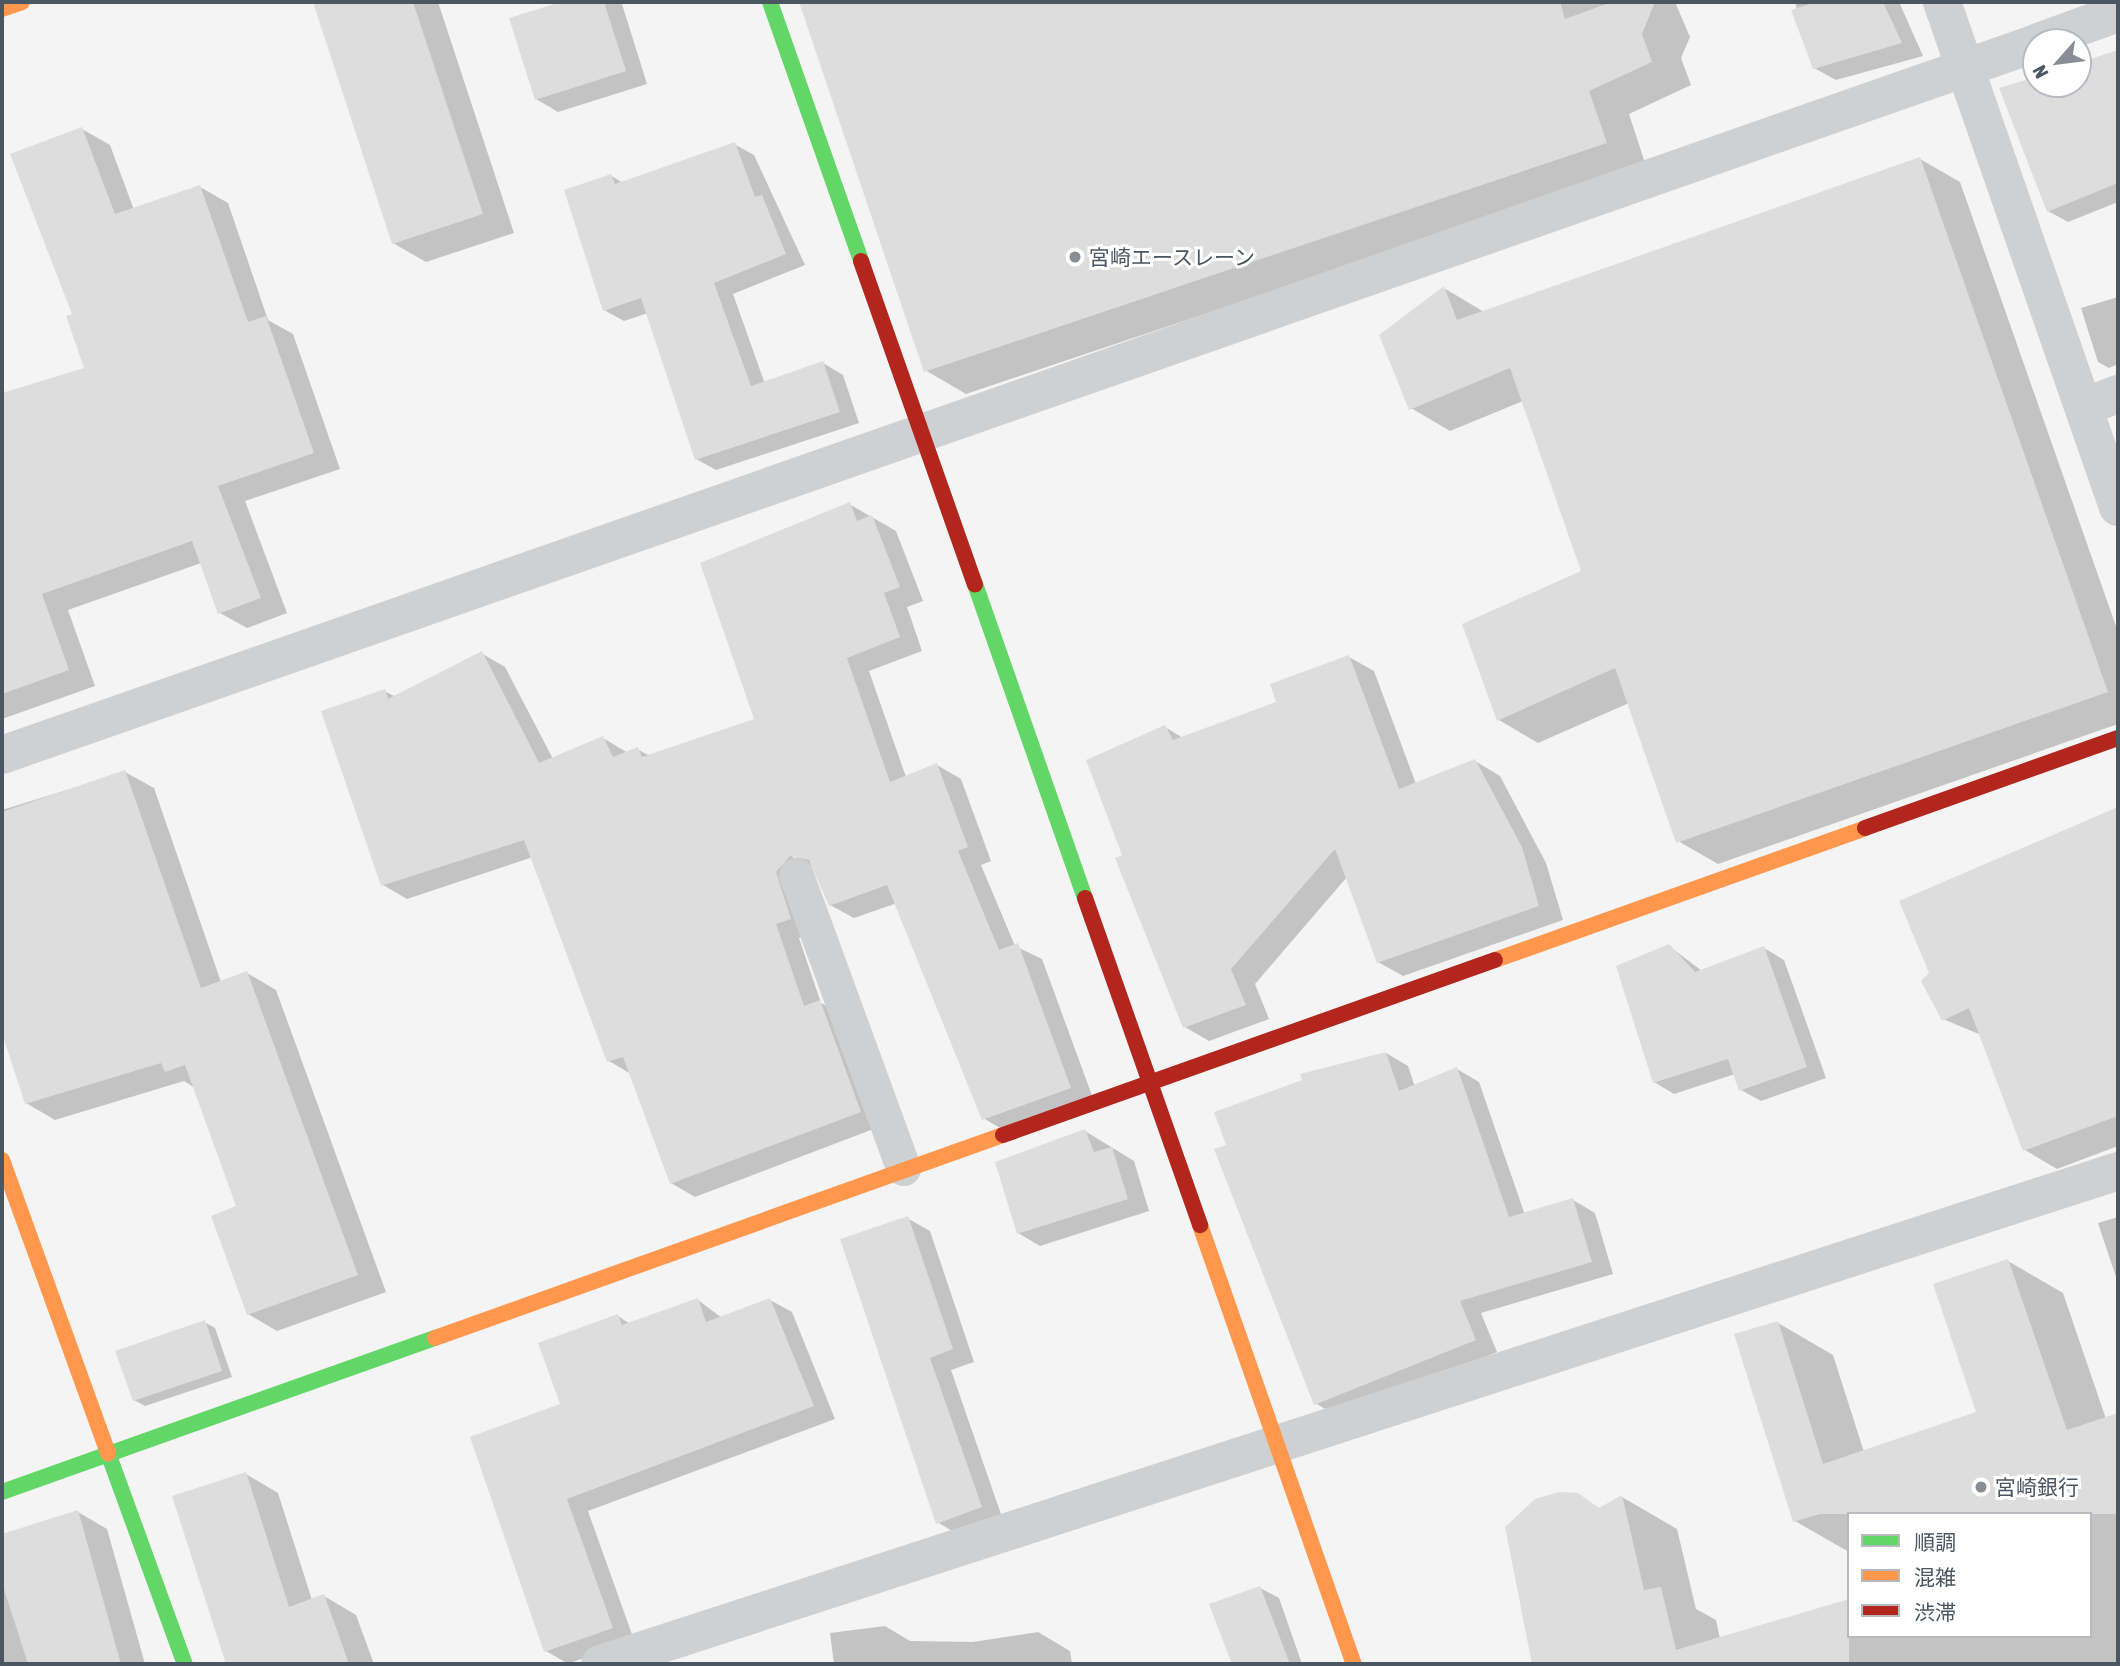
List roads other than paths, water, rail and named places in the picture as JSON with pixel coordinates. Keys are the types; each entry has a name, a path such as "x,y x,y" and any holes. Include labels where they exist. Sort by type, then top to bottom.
{"street":[{"path":"2,9 22,2"},
{"path":"770,2 1144,1081 1278,1445 1354,1664"},
{"path":"1942,2 1966,68 2101,401 2118,507"},
{"path":"2076,28 2118,13"},
{"path":"2,755 2022,47"},
{"path":"2,1492 1144,1081 2118,738"},
{"path":"2,1160 185,1664"},
{"path":"600,1664 2118,1171"}],"lane":[{"path":"796,875 903,1168"}],"place":[{"name":"宮崎エースレーン","path":"1075,257"},
{"name":"宮崎銀行","path":"1981,1487"}]}
